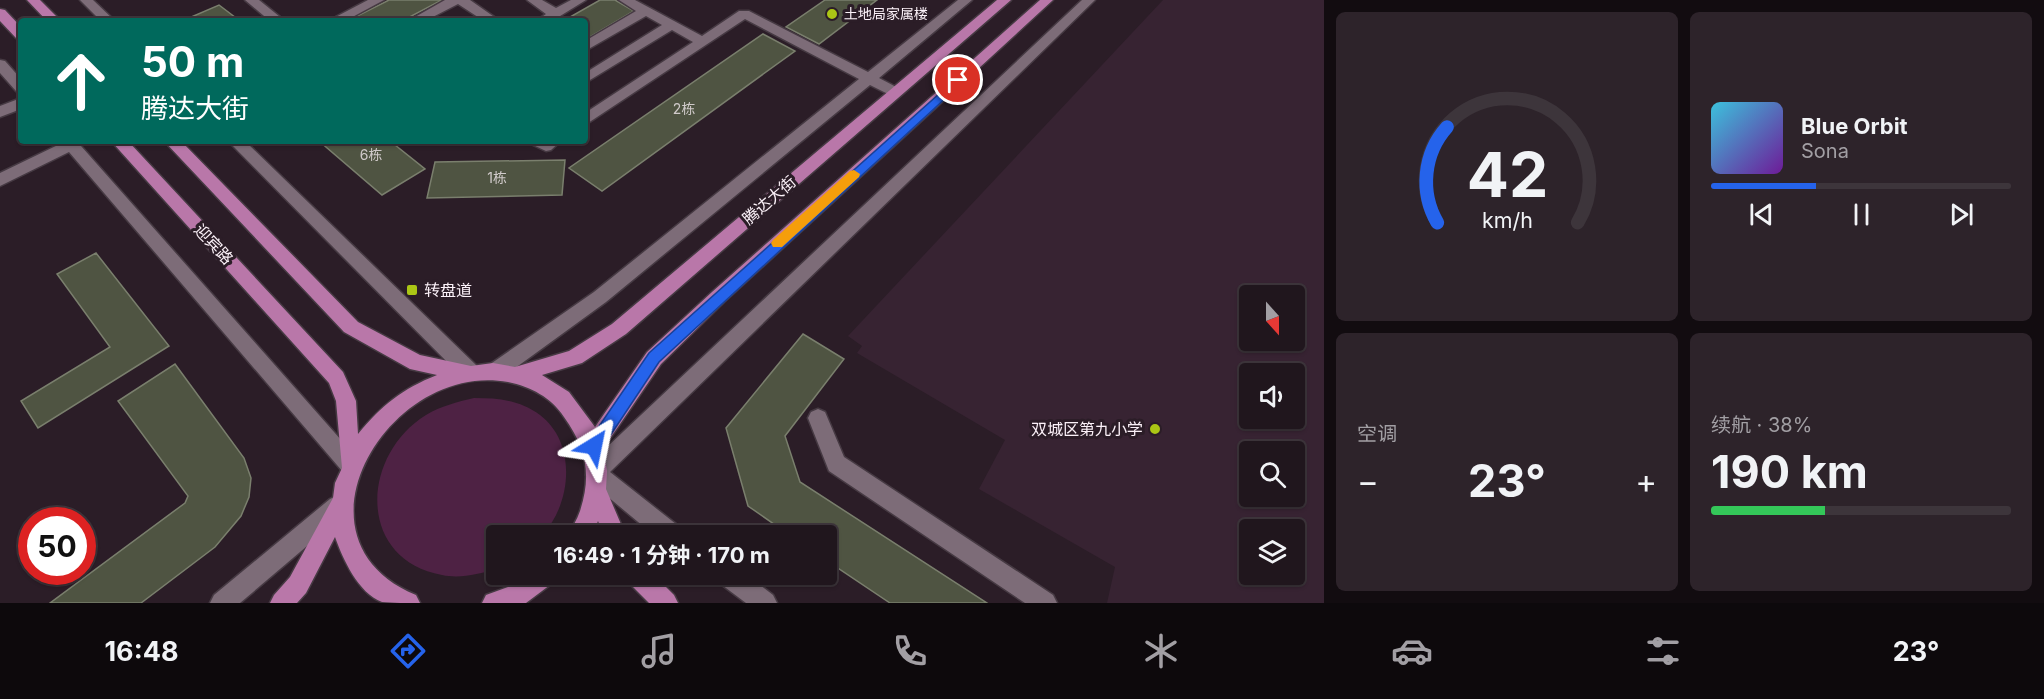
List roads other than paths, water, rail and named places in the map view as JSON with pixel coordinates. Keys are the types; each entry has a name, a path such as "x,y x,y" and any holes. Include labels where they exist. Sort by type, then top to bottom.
{"main road":[{"path":"33,0 51,18"},
{"name":"腾达大街","path":"519,374 575,357 619,329 1005,0"},
{"path":"594,446 654,358 718,297 1047,0"},
{"path":"0,13 18,32"},
{"name":"迎宾路","path":"122,144 336,378 345,401 350,465"},
{"path":"175,144 351,327 417,363 470,372 496,371 519,374 552,389 578,413 594,446 597,478 612,525"},
{"path":"282,603 298,585 342,503 350,465 370,430 399,402 433,383 470,372"},
{"path":"584,525 597,478"},
{"path":"342,503 346,540 363,573 392,597 408,603"},
{"path":"494,603 518,595 531,585"},
{"path":"646,585 666,603"}],"street":[{"path":"86,0 105,18"},
{"path":"250,0 274,18"},
{"path":"341,18 378,0"},
{"path":"421,18 456,0"},
{"path":"461,0 489,18"},
{"path":"533,0 556,14"},
{"path":"549,18 579,0"},
{"path":"625,0 702,42"},
{"path":"496,371 600,297 966,0"},
{"path":"659,525 597,478 1089,0"},
{"path":"588,45 645,11"},
{"path":"588,118 744,14 896,92"},
{"path":"588,77 671,25"},
{"path":"0,64 18,85"},
{"path":"0,112 18,104"},
{"path":"0,180 68,144"},
{"path":"74,144 350,465"},
{"path":"239,144 470,372"},
{"path":"818,418 836,464 1045,603"},
{"path":"222,603 342,503"},
{"path":"741,585 765,603"}],"place":[{"name":"土地局家属楼","path":"832,14"},
{"name":"转盘道","path":"412,290"},
{"name":"双城区第九小学","path":"1155,429"}]}
